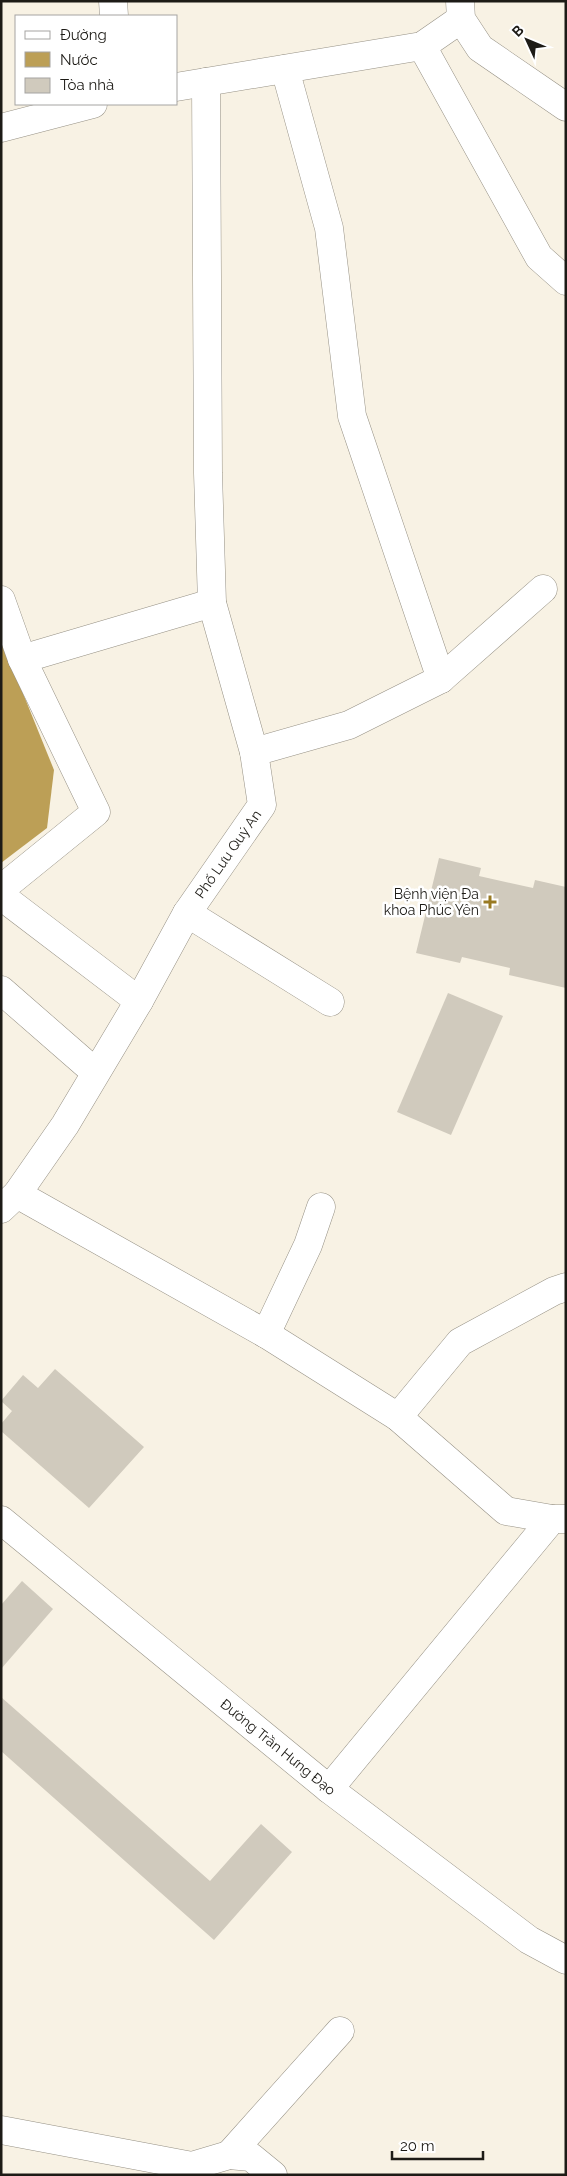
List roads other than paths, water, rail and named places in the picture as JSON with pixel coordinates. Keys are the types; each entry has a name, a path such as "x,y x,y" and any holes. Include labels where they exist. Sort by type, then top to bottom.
{"street":[{"path":"113,1 114,15"},
{"path":"178,87 422,46 460,10 480,48 566,107"},
{"path":"422,46 539,256 566,281"},
{"path":"285,69 329,228 352,416 441,679"},
{"name":"Phố Lưu Quý An","path":"9,1202 65,1125 139,1001 187,914 262,805 254,752 212,604 208,464 206,82"},
{"path":"1,128 89,105"},
{"path":"254,752 349,725 441,679 543,588"},
{"path":"1,600 22,659 96,812 1,889"},
{"path":"22,659 212,604"},
{"path":"1,896 139,1001"},
{"path":"187,914 330,1002"},
{"path":"1,990 95,1072"},
{"path":"9,1202 266,1334 398,1417 506,1511 559,1519"},
{"path":"266,1334 308,1245 321,1207"},
{"path":"398,1417 460,1342 554,1291 566,1287"},
{"path":"329,1789 559,1519"},
{"name":"Đường Trần Hưng Đạo","path":"1,1520 329,1789 529,1940 566,1960"},
{"path":"1,2130 191,2170 229,2155 340,2031"},
{"path":"229,2155 251,2157 273,2175"}],"water":[{"path":"1,639 54,770 47,828 1,863"}],"place":[{"name":"Bệnh viện Đa khoa Phúc Yên","path":"490,902"}]}
